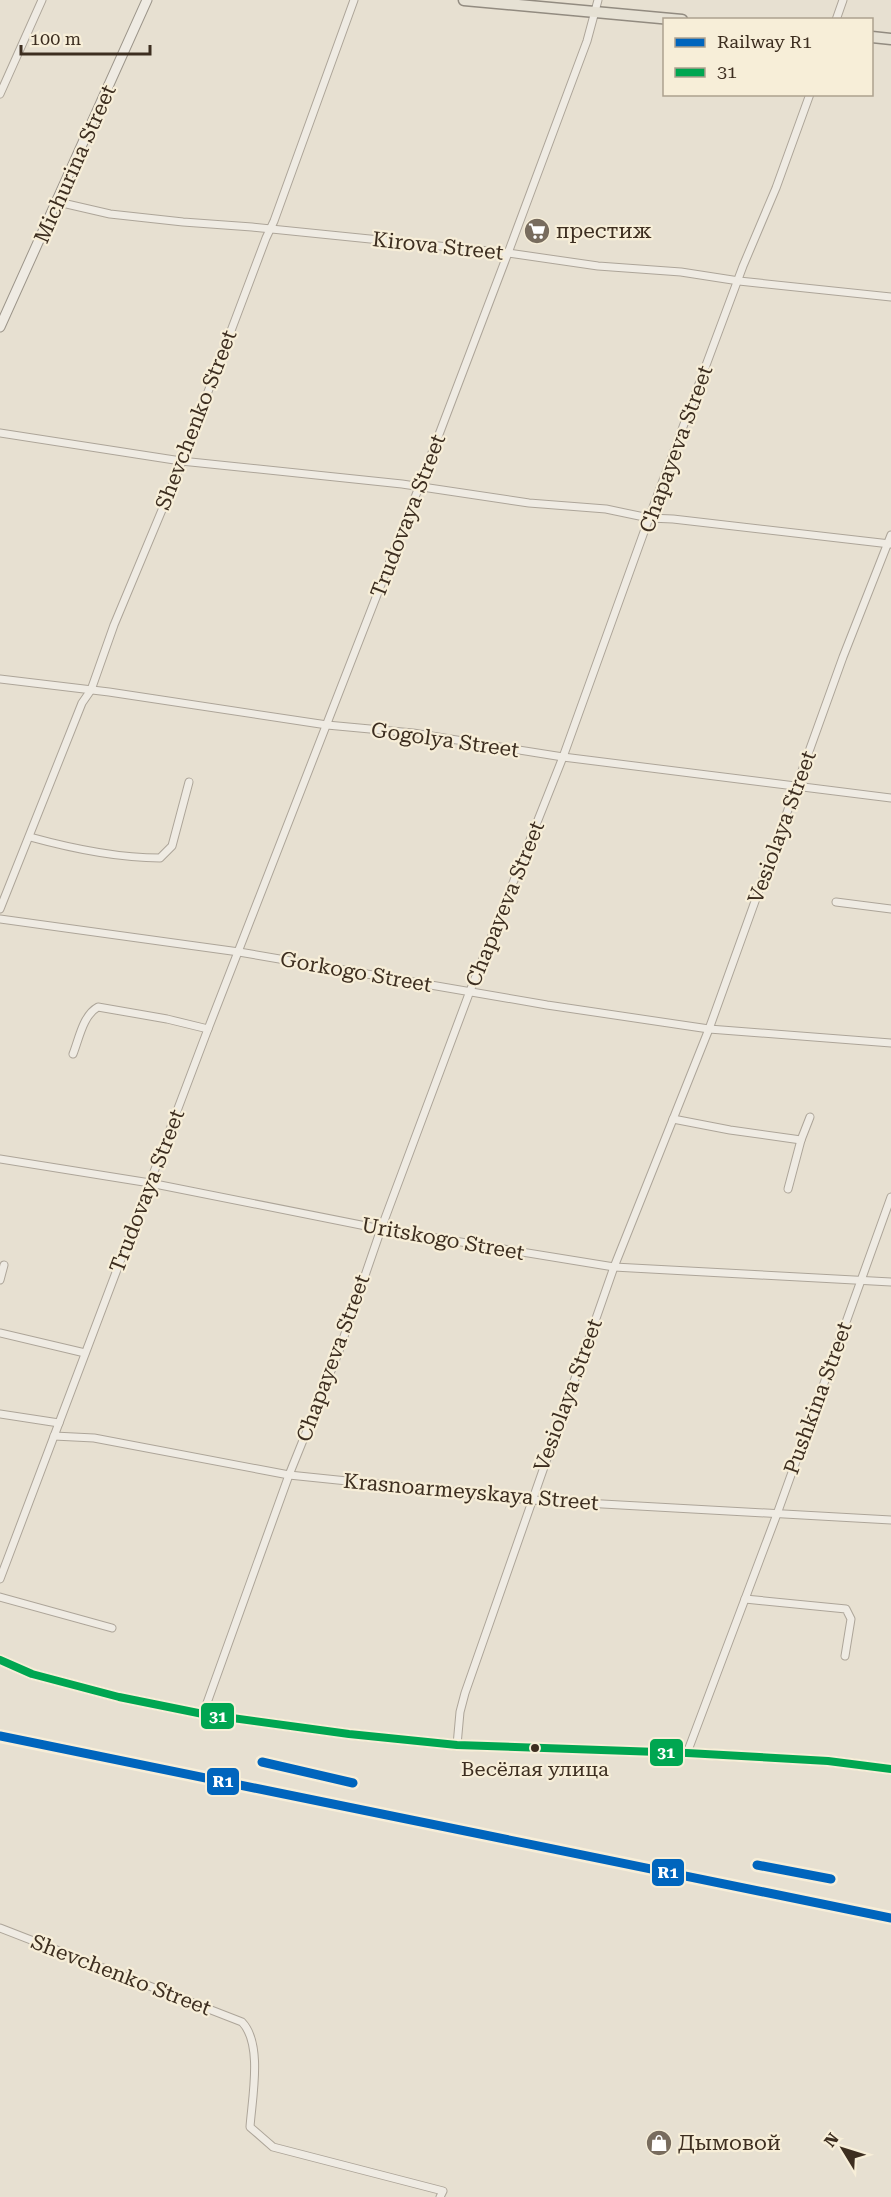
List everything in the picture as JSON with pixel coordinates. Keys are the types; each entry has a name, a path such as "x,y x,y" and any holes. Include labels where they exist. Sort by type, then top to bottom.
{"main road":[{"path":"464,0 596,6 670,18"},
{"path":"873,37 891,39"}],"street":[{"path":"0,94 42,0"},
{"name":"Michurina Street","path":"0,327 147,0"},
{"name":"Shevchenko Street","path":"0,909 82,703 91,690 114,625 181,461 270,229 354,0"},
{"path":"837,18 843,0"},
{"name":"Trudovaya Street","path":"0,1580 208,1029 508,253 587,41 596,6"},
{"name":"Chapayeva Street","path":"203,1714 289,1475 339,1351 381,1229 470,991 563,757 649,518 809,96"},
{"name":"Kirova Street","path":"58,202 110,214 508,253 598,266 681,272 739,281 891,297"},
{"path":"0,433 181,461 419,487 529,503 606,509 649,518 889,544"},
{"name":"Vesiolaya Street","path":"457,1745 465,1693 614,1267 709,1029 843,657 891,535"},
{"name":"Gogolya Street","path":"0,679 327,725 413,733 563,757 796,788 891,798"},
{"path":"30,837 92,850 160,858 172,846 189,782"},
{"path":"836,902 891,909"},
{"name":"Gorkogo Street","path":"0,919 239,952 547,1005 709,1029 891,1043"},
{"path":"73,1054 88,1018 98,1007 208,1029"},
{"path":"788,1189 801,1140 810,1118"},
{"path":"673,1119 801,1140"},
{"name":"Uritskogo Street","path":"0,1159 150,1184 381,1229 614,1267 891,1282"},
{"name":"Pushkina Street","path":"687,1754 777,1514 891,1197"},
{"path":"0,1280 4,1265"},
{"path":"0,1333 85,1353"},
{"path":"0,1414 59,1423"},
{"name":"Krasnoarmeyskaya Street","path":"54,1436 94,1438 289,1475 531,1500 891,1520"},
{"path":"0,1597 112,1628"},
{"path":"744,1599 846,1609 851,1619 845,1656"},
{"path":"0,1660 32,1674 119,1697 203,1714 349,1734 457,1745 828,1761 891,1769"},
{"name":"Shevchenko Street","path":"0,1928 242,2022 250,2030 255,2049 250,2127 273,2147 443,2191 440,2197"}],"rail line":[{"name":"R1","path":"0,1736 891,1918"},
{"name":"R1","path":"262,1762 353,1783"},
{"name":"R1","path":"757,1865 831,1879"}],"transit line":[{"name":"31","path":"0,1660 32,1674 119,1697 203,1714 349,1734 457,1745 687,1753 828,1761 891,1769"}],"place":[{"name":"престиж","path":"537,231"},
{"name":"Весёлая улица","path":"535,1748"},
{"name":"Дымовой","path":"659,2143"}]}
